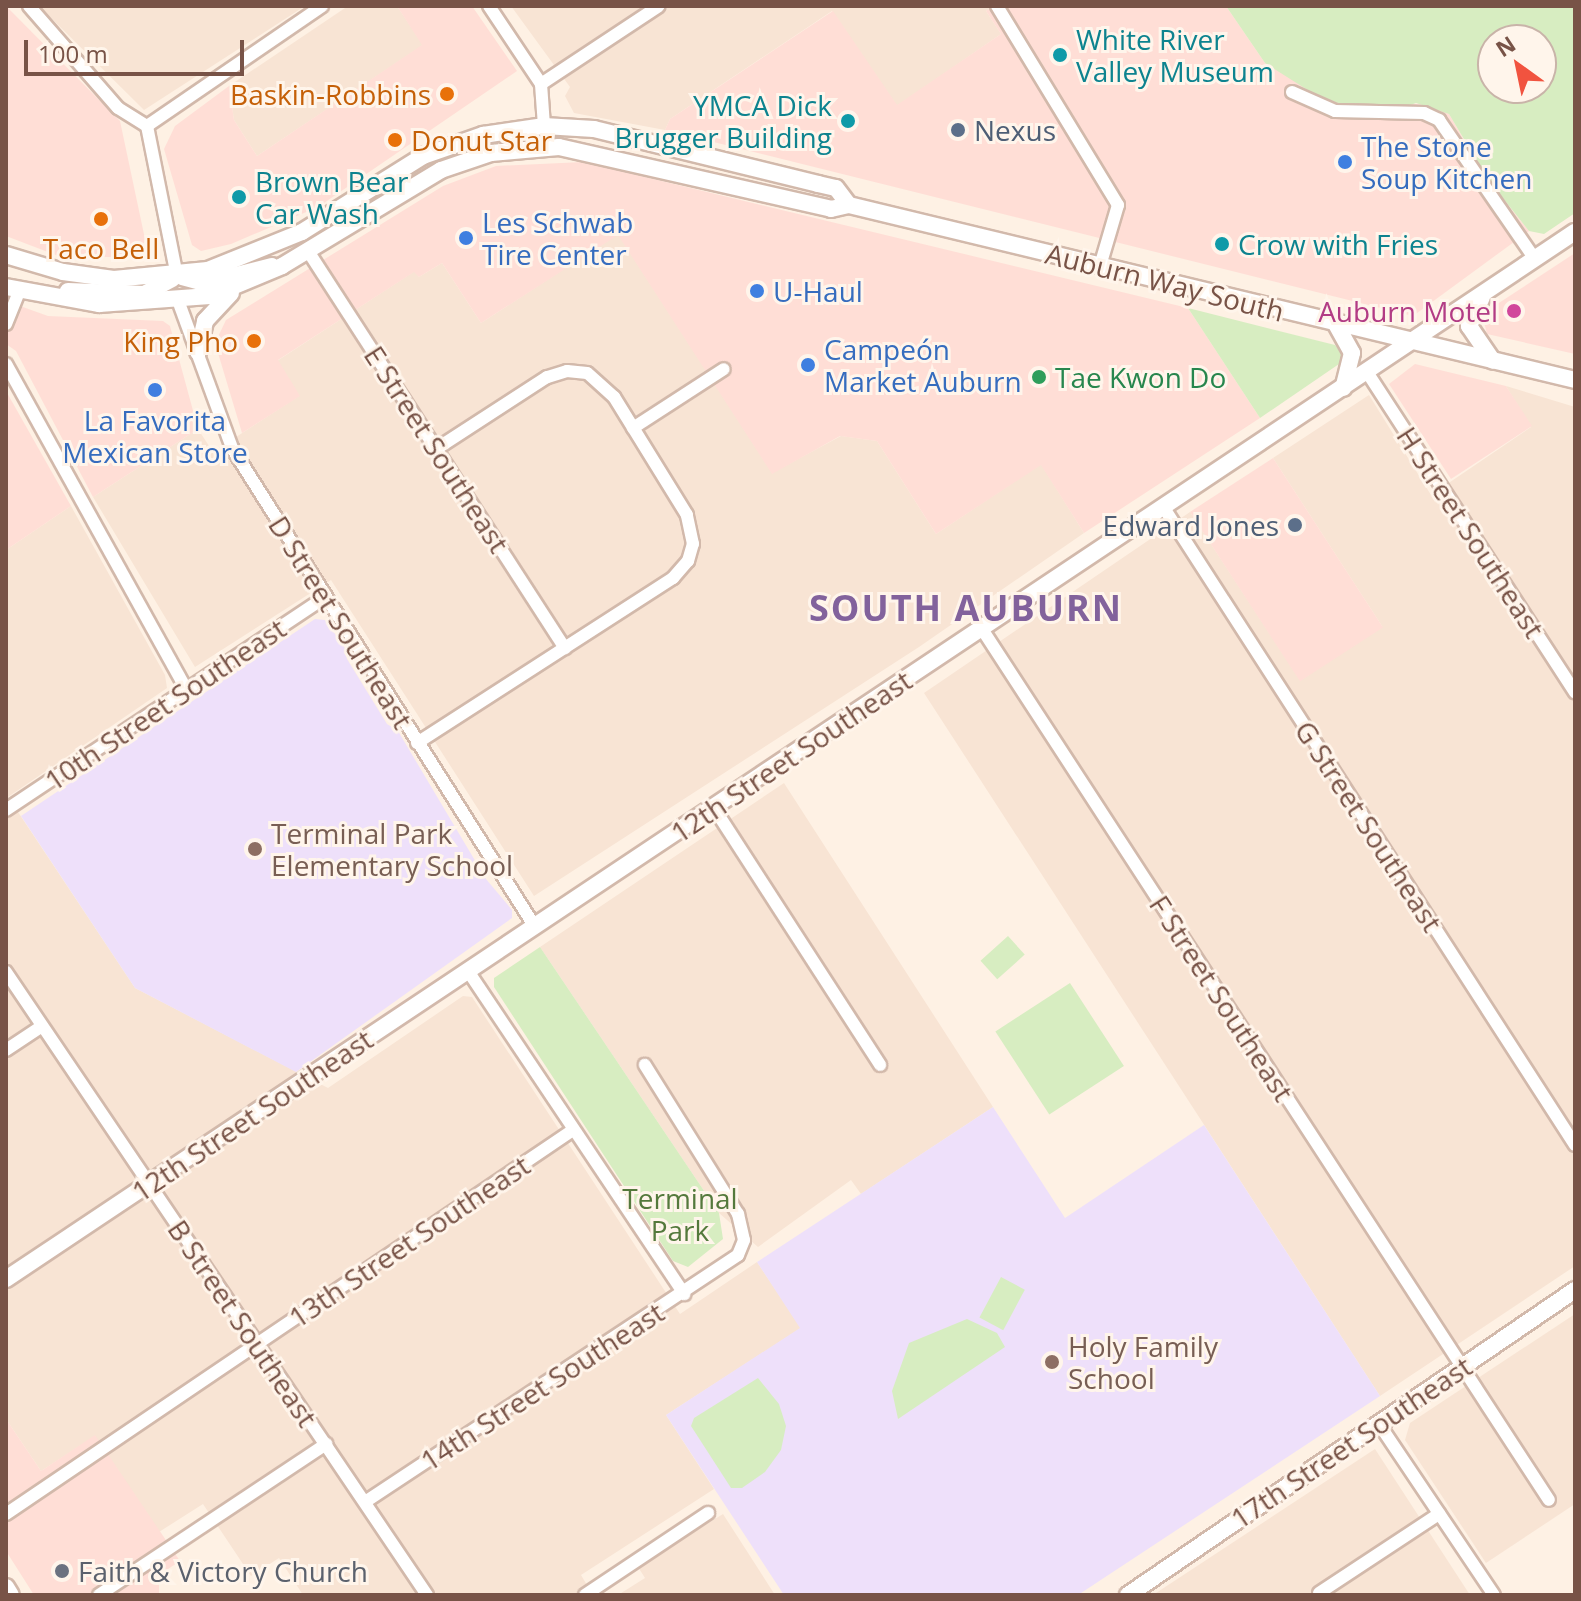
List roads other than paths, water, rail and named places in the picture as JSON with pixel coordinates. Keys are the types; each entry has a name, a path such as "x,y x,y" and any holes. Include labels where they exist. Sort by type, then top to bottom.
{"main road":[{"name":"Auburn Way South","path":"6,255 63,272 114,279 177,276 208,270 288,240 436,150 483,135 544,126 594,129 827,186 849,205"},
{"path":"544,126 546,147"},
{"name":"Auburn Way South","path":"12,289 99,304 179,303 236,288 308,251 425,177 491,153 546,147 625,160 831,209 849,205 1575,380"},
{"name":"12th Street Southeast","path":"6,1279 1575,232"},
{"path":"52,298 68,291 144,294 177,276 205,283 263,265 282,266"},
{"path":"198,352 205,321 236,288"},
{"path":"1485,292 1469,326 1493,361"},
{"path":"1336,324 1352,353 1343,388"},
{"name":"17th Street Southeast","path":"1128,1595 1575,1290"},
{"path":"6,1587 11,1595"}],"street":[{"path":"147,126 322,6"},
{"path":"489,6 541,84 544,126"},
{"path":"541,84 659,6"},
{"path":"997,6 1118,205 1100,266"},
{"path":"33,7 118,108 147,126"},
{"path":"1292,92 1335,111 1424,113 1439,120 1535,259"},
{"path":"147,126 154,176 177,276"},
{"name":"E Street Southeast","path":"308,251 565,648"},
{"path":"6,324 12,289"},
{"name":"D Street Southeast","path":"179,303 228,440 324,598 535,927"},
{"path":"6,364 187,690"},
{"path":"633,428 724,369"},
{"path":"417,743 675,576 693,544 689,518 606,386 579,371 547,377 436,449"},
{"name":"H Street Southeast","path":"1367,372 1575,692"},
{"name":"G Street Southeast","path":"1164,508 1575,1145"},
{"name":"10th Street Southeast","path":"6,810 324,598"},
{"name":"F Street Southeast","path":"982,629 1549,1500"},
{"path":"714,808 880,1065"},
{"path":"468,971 684,1294"},
{"name":"B Street Southeast","path":"6,972 427,1595"},
{"path":"6,1050 42,1026"},
{"name":"14th Street Southeast","path":"365,1502 719,1272 742,1248 741,1223 645,1065"},
{"name":"13th Street Southeast","path":"6,1514 573,1130"},
{"path":"1379,1424 1494,1595"},
{"path":"99,1595 326,1444"},
{"path":"585,1595 708,1513"},
{"path":"1319,1593 1439,1514"}],"place":[{"name":"White River Valley Museum","path":"1060,55"},
{"name":"Baskin-Robbins","path":"447,94"},
{"name":"YMCA Dick Brugger Building","path":"848,121"},
{"name":"Nexus","path":"958,130"},
{"name":"Donut Star","path":"395,140"},
{"name":"The Stone Soup Kitchen","path":"1345,162"},
{"name":"Brown Bear Car Wash","path":"239,197"},
{"name":"Taco Bell","path":"101,219"},
{"name":"Les Schwab Tire Center","path":"466,238"},
{"name":"Crow with Fries","path":"1222,244"},
{"name":"U-Haul","path":"757,291"},
{"name":"Auburn Motel","path":"1514,311"},
{"name":"King Pho","path":"254,341"},
{"name":"Campeón Market Auburn","path":"808,365"},
{"name":"Tae Kwon Do","path":"1039,377"},
{"name":"La Favorita Mexican Store","path":"155,390"},
{"name":"Edward Jones","path":"1295,525"},
{"name":"Terminal Park Elementary School","path":"255,849"},
{"name":"Holy Family School","path":"1052,1362"},
{"name":"Faith & Victory Church","path":"62,1571"}],"district":[{"name":"SOUTH AUBURN","path":"966,608"}],"park label":[{"name":"Terminal Park","path":"680,1214"}]}
